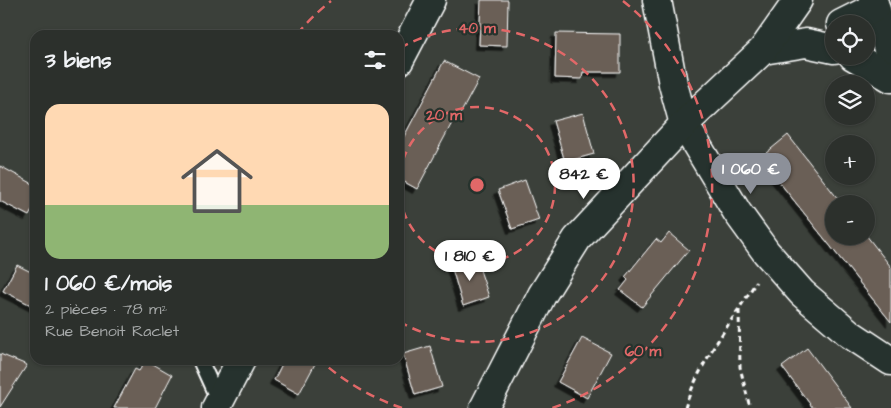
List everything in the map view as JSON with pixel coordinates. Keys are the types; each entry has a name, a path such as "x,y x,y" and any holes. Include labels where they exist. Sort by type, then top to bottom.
{"main road":[{"path":"404,51 431,0"},
{"path":"657,0 673,84 684,124 737,212 770,258 807,298 850,334 891,361"},
{"path":"484,408 542,295 577,239 684,124 763,50 798,0"},
{"path":"856,15 874,4 891,58"},
{"path":"763,50 806,43 825,33"},
{"path":"806,43 825,47"},
{"path":"869,65 891,78"},
{"path":"218,405 238,365"}],"lane":[{"path":"202,365 218,405"}],"path":[{"path":"685,408 690,390 712,350 770,258"},
{"path":"739,309 740,367 750,408"}],"building":[{"path":"481,0 508,0 507,46 479,45"},
{"path":"556,33 620,34 620,72 583,72 582,79 555,78"},
{"path":"444,61 479,79 456,122 453,121 417,189 404,182 404,137"},
{"path":"583,113 594,154 565,162 553,121"},
{"path":"788,135 825,182 825,185 827,185 835,195 825,195 825,239 760,158"},
{"path":"0,166 30,182 29,216 0,201"},
{"path":"525,180 539,220 512,229 498,190"},
{"path":"669,233 689,250 642,307 620,290 628,280 625,277 656,239 661,243"},
{"path":"829,245 874,245 891,267 891,322"},
{"path":"476,258 489,297 463,306 451,265"},
{"path":"17,265 30,272 30,304 3,291"},
{"path":"582,338 611,353 587,398 558,382"},
{"path":"430,346 442,387 415,395 404,354"},
{"path":"807,348 852,408 813,408 782,367"},
{"path":"0,354 27,365 0,407"},
{"path":"143,365 155,365 172,375 155,408 114,408 135,369 139,371"},
{"path":"282,365 314,365 299,394 274,380"}]}
